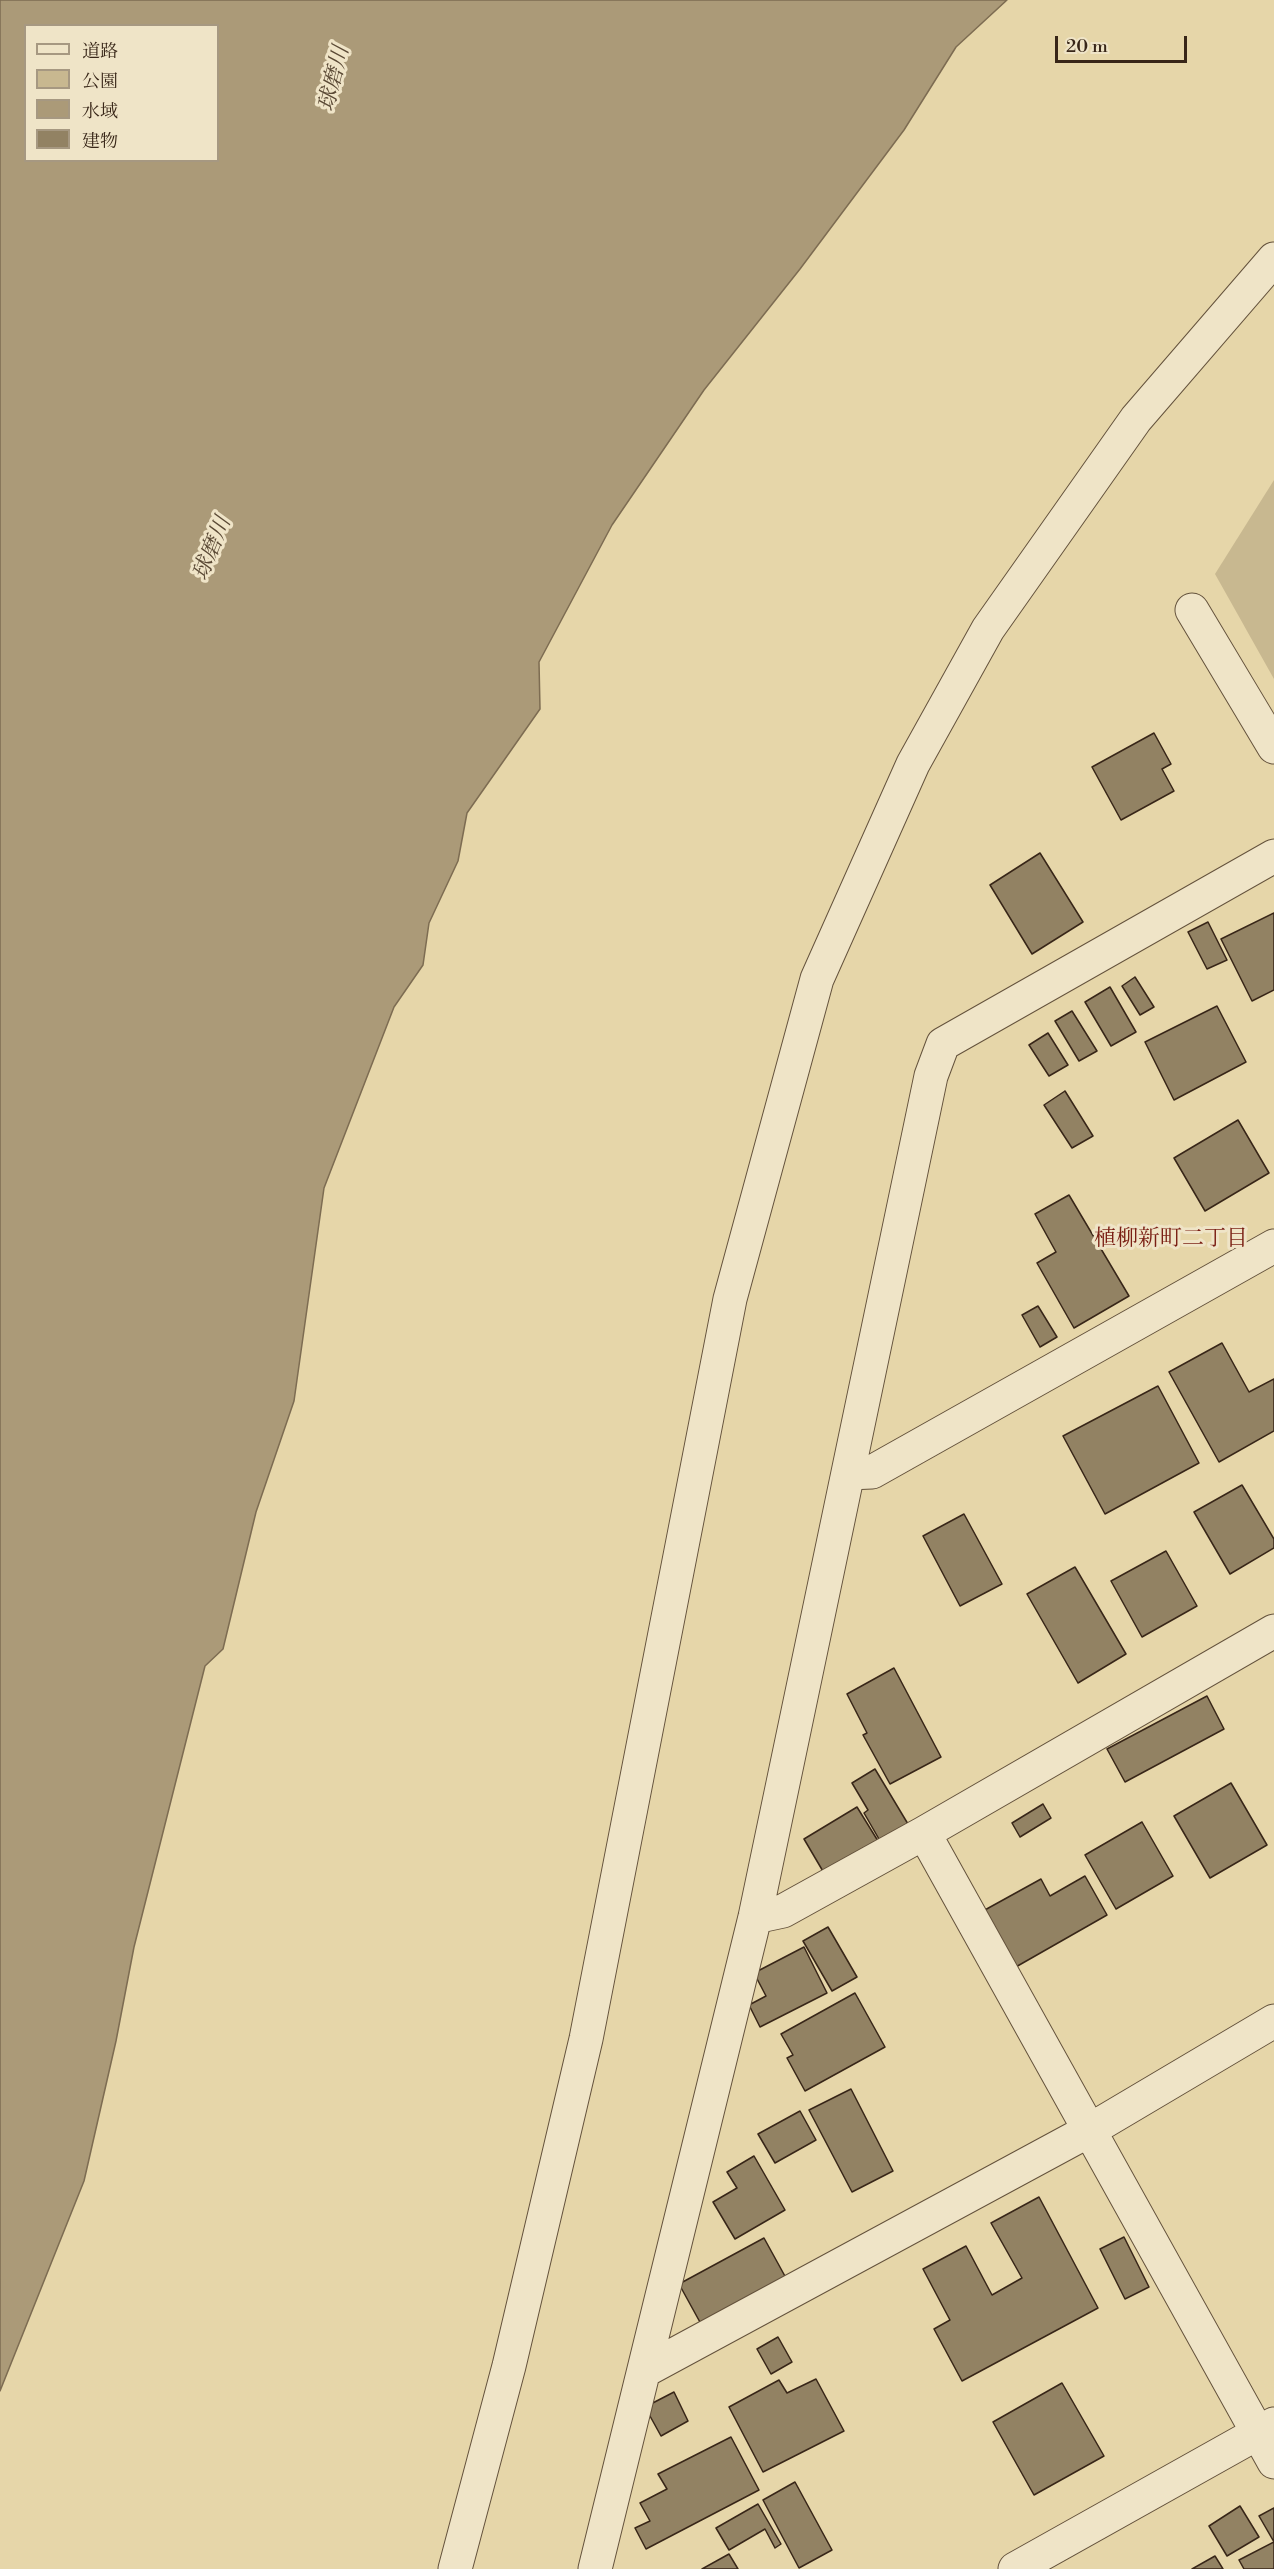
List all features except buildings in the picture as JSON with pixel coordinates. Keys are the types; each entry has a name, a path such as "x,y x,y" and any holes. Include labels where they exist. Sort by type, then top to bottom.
{"street":[{"path":"455,2569 509,2366 586,2039 730,1299 817,979 913,765 988,629 1136,419 1274,259"},
{"path":"1192,610 1274,747"},
{"path":"595,2569 755,1917 931,1076 943,1044 1274,856"},
{"path":"848,1473 872,1472 1274,1246"},
{"path":"755,1917 783,1911 924,1833 1274,1631"},
{"path":"924,1833 1090,2130 1266,2428 1274,2462"},
{"path":"644,2371 1090,2130 1274,2021"},
{"path":"1015,2569 1266,2428"}],"green space":[{"path":"1274,480 1274,679 1215,574"}],"water":[{"name":"球磨川","path":"0,0 1007,0 956,47 904,130 800,269 704,390 612,525 539,662 540,709 467,813 458,861 429,923 423,965 394,1007 324,1188 294,1401 256,1512 223,1649 205,1666 134,1947 116,2041 84,2181 0,2391"}],"district":[{"name":"植柳新町二丁目","path":"1171,1240"}]}
